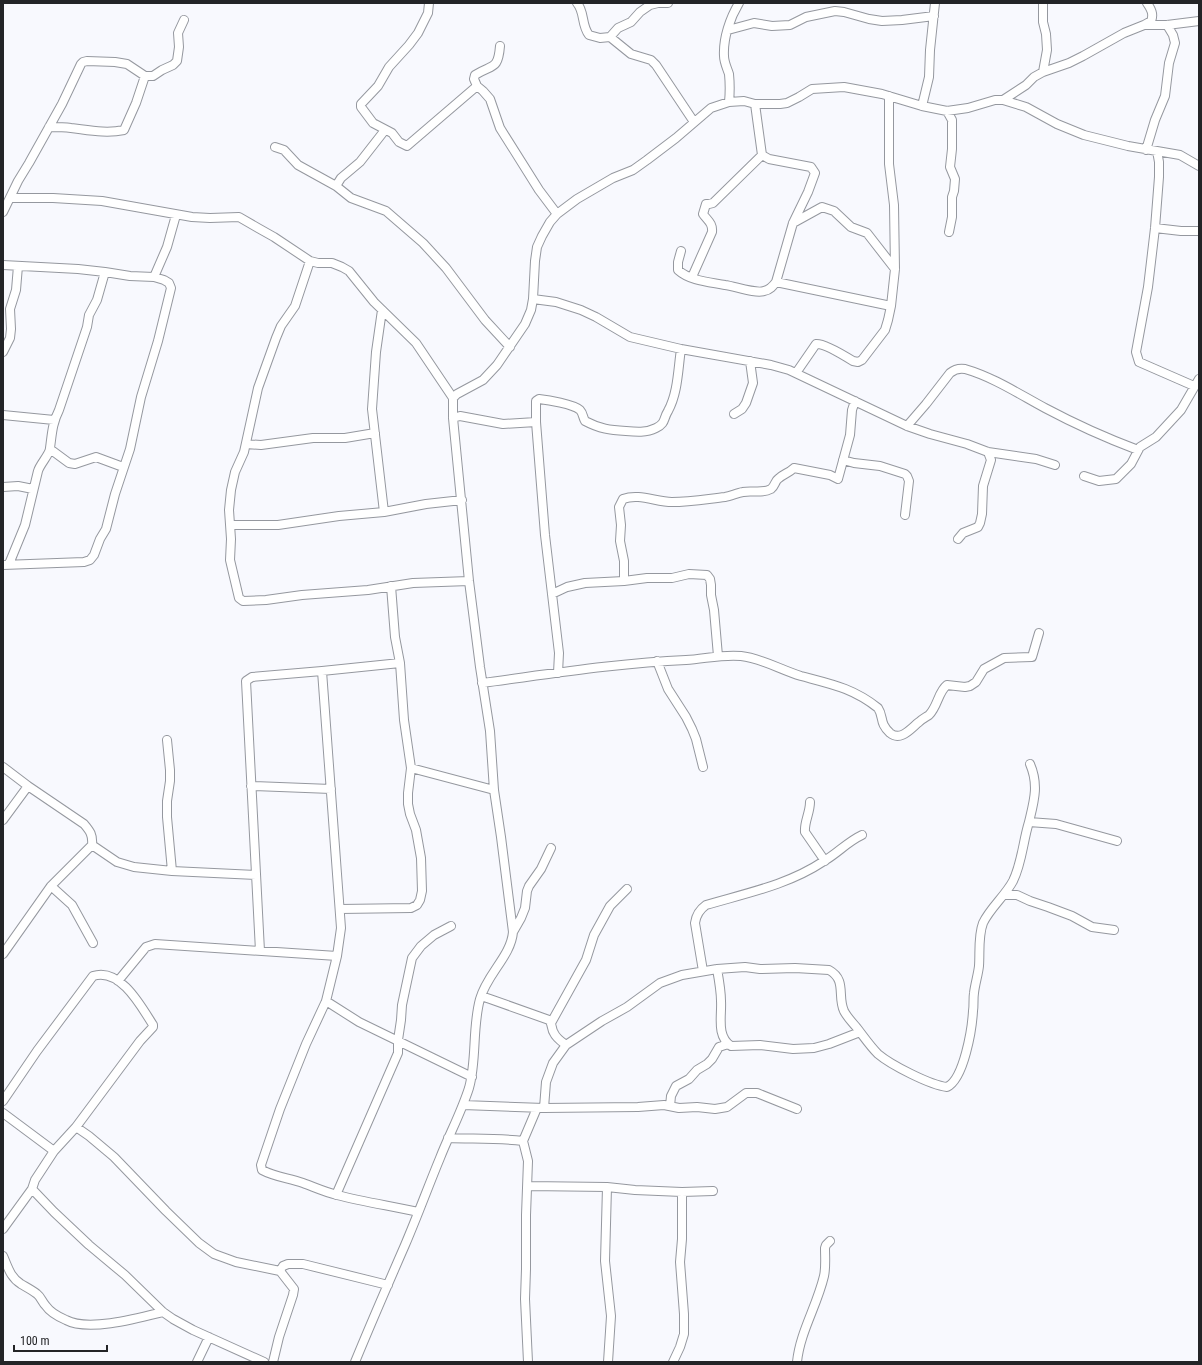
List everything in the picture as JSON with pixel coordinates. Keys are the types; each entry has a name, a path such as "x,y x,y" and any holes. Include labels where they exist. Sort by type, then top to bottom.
{"street":[{"path":"429,3 428,13 418,33 389,67 378,86 361,104 370,120 392,133 399,142 407,146 477,86"},
{"path":"577,3 580,7 585,28 589,35 600,38 610,37 618,28 631,22 640,12 650,5 668,3"},
{"path":"729,102 731,90 729,74 724,56 726,36 731,16 739,3"},
{"path":"922,106 929,77 935,3"},
{"path":"1043,3 1043,22 1046,34 1047,50 1043,72"},
{"path":"1003,100 1043,72 1069,63 1124,33 1151,21 1153,18 1153,13 1147,3"},
{"path":"728,30 754,23 772,26 790,25 806,17 835,11 882,21 934,16"},
{"path":"3,212 18,181 62,104 81,64 83,62 115,62 127,64 145,76 153,76 173,65 177,60 179,56 178,33 184,20"},
{"path":"1144,25 1167,25 1199,20"},
{"path":"1146,150 1155,120 1165,96 1169,63 1175,43 1173,35 1167,25"},
{"path":"610,37 632,54 651,60 656,65 694,122"},
{"path":"500,46 499,58 497,62 488,69 475,75 474,79 477,86 488,96 500,128 540,190 558,214"},
{"path":"49,127 69,127 92,131 124,130 136,103 145,76"},
{"path":"453,398 457,394 483,380 497,365 525,324 531,310 533,299 537,247 545,231 558,214 577,199 613,178 638,166 676,138 711,108 729,102 744,101 755,104 787,103 812,90 844,87 889,96 922,106 947,111 968,108 994,100 1003,100 1026,107 1057,124 1084,135 1146,150 1180,155 1199,166"},
{"path":"796,372 816,344 819,343 853,361 858,362 862,360 885,330 891,306 896,269 894,206 889,164 889,96"},
{"path":"755,104 762,155"},
{"path":"947,111 952,120 952,149 950,167 955,179 952,197 952,217 949,232"},
{"path":"336,186 341,178 360,162 385,130"},
{"path":"276,147 284,150 298,165 336,186 351,198 386,211 423,243 446,268 485,320 510,347"},
{"path":"1084,476 1091,480 1099,481 1116,480 1131,464 1140,447 1156,437 1181,410 1197,383 1151,368 1140,362 1137,358 1136,352 1148,287 1155,228 1159,177 1157,152"},
{"path":"681,251 678,262 678,270 681,273 740,288 764,292 772,288 776,282 793,223 808,192 815,172 811,167 769,159 762,155"},
{"path":"692,277 712,232 710,222 703,214 706,204 713,202 762,155"},
{"path":"11,198 25,197 102,201 121,203 176,215 210,218 241,217 310,261 336,264 349,271 382,310 416,343 453,398 453,418 469,581 482,683 490,731 494,790 513,932 511,945 494,971 481,996 477,1012 472,1077 463,1105 355,1362"},
{"path":"793,223 822,206 829,208 851,227 867,233 896,269"},
{"path":"154,277 167,247 176,215"},
{"path":"1155,228 1181,231 1199,231"},
{"path":"310,261 295,306 278,332 258,388 246,444 240,462 234,472 229,510 230,560 239,598 243,602 272,600 368,590 413,583 469,581"},
{"path":"3,265 104,272 130,276 154,277 169,283 171,288 158,341 141,397 130,449 123,467 106,529 100,539 94,555 90,560 77,563 6,565 25,525 40,464 50,449 54,420 59,410 81,347 89,315 97,300 104,272"},
{"path":"3,352 10,338 10,309 16,290 18,266"},
{"path":"776,282 891,306"},
{"path":"533,299 556,302 580,310 596,317 630,337 771,365 796,372 907,426 988,452 1036,459 1055,465"},
{"path":"382,310 376,352 372,409 384,512"},
{"path":"558,674 559,653 536,422 536,401 539,399 559,402 578,409 581,411 585,422 606,430 643,432 656,428 665,421 674,396 680,348"},
{"path":"734,414 742,409 746,403 753,383 750,361"},
{"path":"907,426 950,373 954,370 963,369 1013,390 1057,414 1120,444 1138,450"},
{"path":"624,581 620,541 621,525 619,507 623,499 627,497 640,497 672,502 725,497 742,492 759,492 770,489 776,480 794,468 830,475 838,479 850,435 855,401"},
{"path":"3,415 54,420"},
{"path":"453,418 460,416 503,424 536,422"},
{"path":"246,444 261,446 313,438 345,438 376,433"},
{"path":"50,449 69,463 75,464 96,457 123,467"},
{"path":"958,539 963,533 978,527 980,523 982,514 983,486 991,460 988,452"},
{"path":"843,460 887,468 905,474 909,481 905,515"},
{"path":"3,487 18,486 33,489"},
{"path":"230,525 278,525 340,516 384,512 426,504 462,500"},
{"path":"552,594 567,587 586,583 647,578 672,578 689,574 707,575 710,579 711,585 718,656"},
{"path":"340,909 411,908 417,905 422,891 421,858 416,830 408,804 411,768 404,720 400,663 391,586"},
{"path":"482,683 657,661 688,660 718,656 742,656 797,675 848,690 878,708 880,711 882,724 890,733 897,736 908,732 930,714 942,690 947,685 965,687 970,686 976,682 984,669 1004,658 1032,657 1039,633"},
{"path":"657,661 668,690 692,729 703,767"},
{"path":"260,951 246,681 252,677 400,663"},
{"path":"322,671 341,928 337,956 326,1002 306,1044 280,1109 261,1165 262,1170 270,1174 302,1182 336,1195 418,1212"},
{"path":"167,740 170,781 167,801 167,817 172,871"},
{"path":"528,1362 525,1299 528,1161 523,1141 540,1108 546,1082 554,1063 566,1045 627,1007 660,983 682,975 717,969 745,967 760,969 795,968 829,970 840,981 843,1009 879,1054 910,1074 947,1087 956,1078 970,1039 974,992 979,966 980,932 984,922 1013,880 1020,859 1034,798 1036,781 1030,764"},
{"path":"3,767 84,824 93,837 92,844 51,886 3,954"},
{"path":"411,768 494,790"},
{"path":"3,820 28,786"},
{"path":"251,786 331,789"},
{"path":"810,802 810,810 804,827 805,832 825,861"},
{"path":"1029,822 1056,824 1117,841"},
{"path":"703,971 695,923 700,909 706,905 758,891 789,880 825,861 851,841 862,835"},
{"path":"92,844 117,862 134,867 172,871 256,875"},
{"path":"513,932 525,908 529,886 541,869 551,848"},
{"path":"1013,880 1017,895"},
{"path":"51,886 72,905 93,943"},
{"path":"551,1023 586,960 594,935 607,912 618,897 627,889"},
{"path":"1004,895 1017,895 1030,901 1064,912 1092,927 1114,930"},
{"path":"336,1195 398,1053 402,1005 412,958 434,935 451,926"},
{"path":"118,981 146,947 155,944 337,956"},
{"path":"717,969 722,1000 721,1026 728,1044"},
{"path":"3,1101 37,1051 93,976 100,974 106,975 128,988 150,1019 153,1027 140,1041 76,1127 54,1151 32,1189 3,1229"},
{"path":"481,996 549,1020 555,1035 566,1045"},
{"path":"326,1002 359,1022 398,1040 444,1065 472,1077"},
{"path":"670,1106 671,1096 676,1086 689,1079 697,1070 707,1064 712,1059 719,1047 728,1044 735,1046 760,1046 793,1049 808,1048 829,1044 860,1032"},
{"path":"463,1105 540,1108 638,1107 664,1104 679,1108 697,1107 709,1109 722,1108 732,1104 742,1096 751,1092 797,1109"},
{"path":"3,1113 54,1151"},
{"path":"76,1127 114,1157 166,1211 204,1247 214,1254 236,1262 280,1271 294,1289 273,1362"},
{"path":"448,1138 523,1141"},
{"path":"528,1186 607,1187 635,1190 713,1192"},
{"path":"607,1187 605,1261 611,1316 608,1362"},
{"path":"32,1189 90,1245 125,1274 162,1312 180,1323 264,1362"},
{"path":"673,1362 684,1334 680,1262 682,1239 682,1192"},
{"path":"797,1362 800,1345 824,1276 826,1245 830,1241"},
{"path":"3,1256 11,1275 17,1281 35,1292 52,1312 74,1324 100,1324 134,1320 162,1312"},
{"path":"280,1271 283,1266 288,1264 303,1264 388,1284"},
{"path":"196,1362 209,1337"}]}
